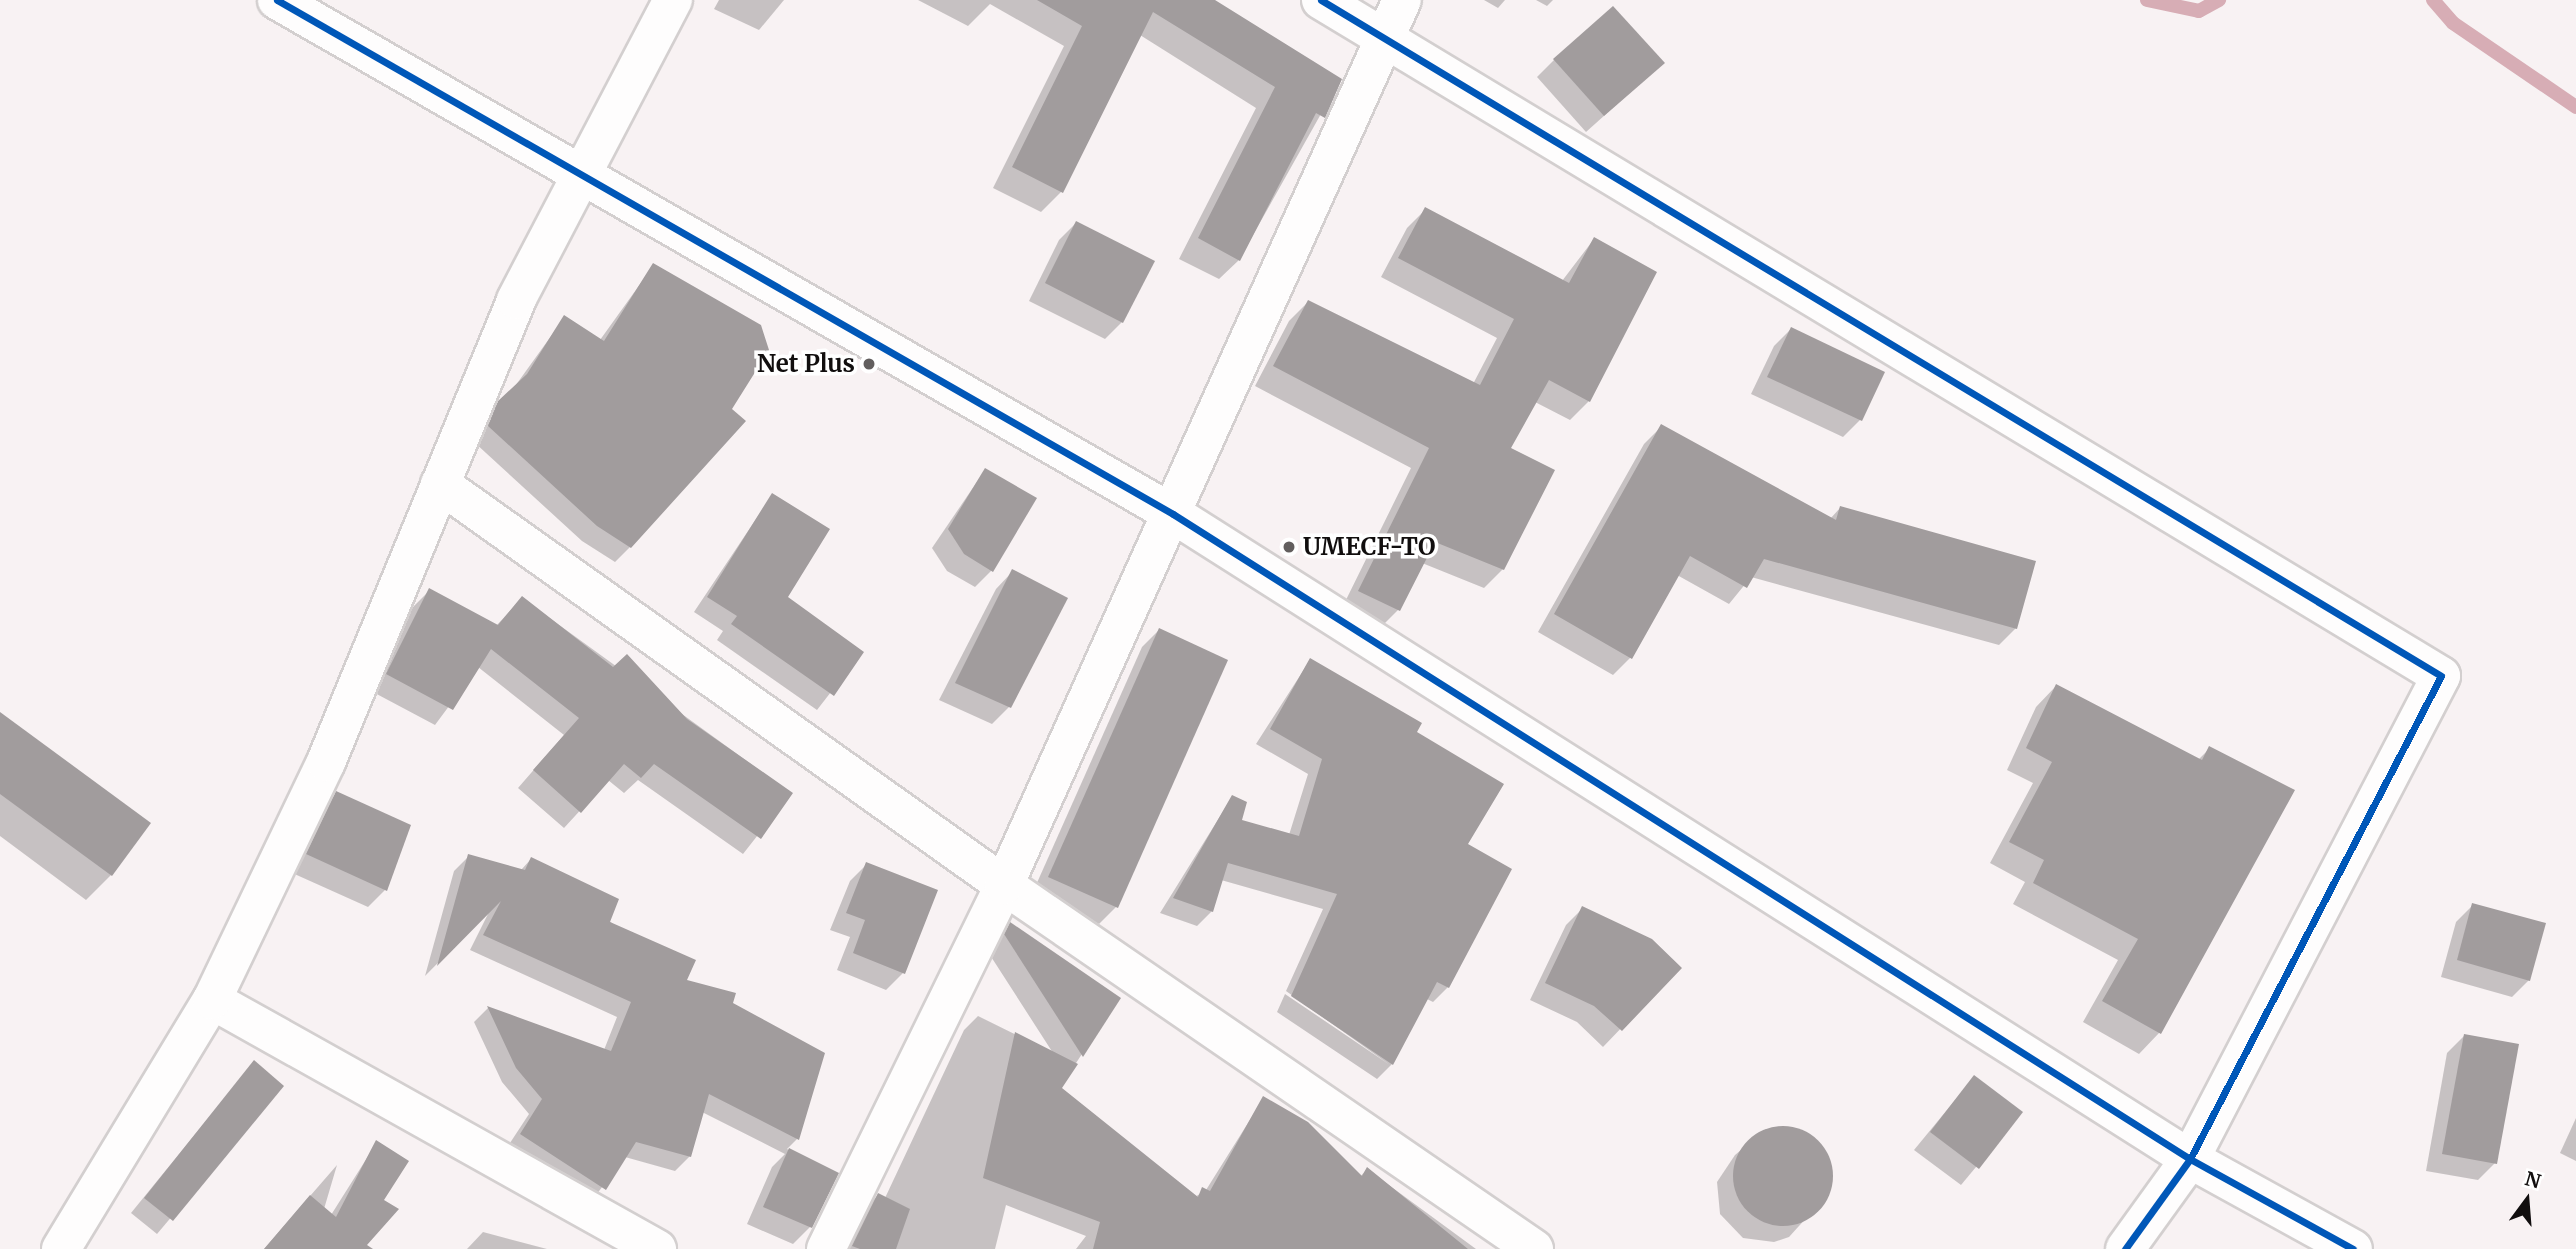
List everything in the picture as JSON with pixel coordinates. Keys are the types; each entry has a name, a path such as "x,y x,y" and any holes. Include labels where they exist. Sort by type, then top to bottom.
{"street":[{"path":"277,0 578,177 1173,514 2190,1158 2353,1249"},
{"path":"61,1249 212,1000 326,762 516,300 673,0"},
{"path":"1321,0 2441,676 2190,1158 2124,1249"},
{"path":"826,1249 1004,885 1173,514 1382,37 1402,0"},
{"path":"440,484 1004,885 1534,1249"},
{"path":"212,1000 657,1249"}],"building":[{"path":"1037,0 1215,0 1342,79 1325,118 1316,113 1240,261 1198,238 1275,87 1153,12 1063,193 1012,167 1082,26"},
{"path":"1613,6 1665,63 1604,116 1553,59"},
{"path":"1425,207 1569,283 1594,237 1657,272 1590,402 1549,380 1511,448 1555,470 1504,570 1435,542 1400,611 1358,591 1429,448 1273,366 1308,300 1480,385 1514,319 1398,258"},
{"path":"1076,221 1155,261 1123,323 1045,283"},
{"path":"653,263 761,325 769,350 732,409 746,421 631,548 597,526 488,426 498,401 527,374 564,315 604,341"},
{"path":"1791,327 1885,372 1862,421 1767,377"},
{"path":"1661,424 1836,520 1840,506 2036,561 2017,629 1764,559 1747,588 1690,556 1632,659 1554,614"},
{"path":"985,468 1037,498 993,572 964,554 948,529"},
{"path":"772,493 830,529 788,597 864,652 834,696 731,624 737,616 707,597"},
{"path":"1012,569 1068,598 1011,708 955,683"},
{"path":"429,588 498,625 522,596 613,667 627,654 687,719 793,793 761,839 654,764 641,778 624,764 581,813 533,770 579,718 491,649 453,710 386,674"},
{"path":"1159,628 1228,660 1118,908 1048,877"},
{"path":"1310,658 1422,723 1417,732 1504,784 1468,844 1512,869 1449,988 1437,982 1393,1065 1291,996 1337,894 1228,863 1213,912 1173,898 1232,795 1247,802 1242,820 1299,836 1322,759 1270,729"},
{"path":"2056,684 2202,760 2209,746 2295,790 2161,1034 2102,1001 2138,939 2033,883 2044,860 2009,842 2052,762 2026,748"},
{"path":"0,712 151,823 112,876 0,794"},
{"path":"336,791 411,825 387,891 306,854"},
{"path":"468,854 525,870 531,857 619,899 610,922 696,960 687,980 736,993 733,1003 825,1053 799,1140 709,1094 691,1157 636,1142 606,1190 520,1134 542,1099 516,1068 487,1006 611,1051 631,1002 483,935 501,901 437,966"},
{"path":"866,862 938,890 905,974 853,953 865,920 846,913"},
{"path":"2472,903 2546,923 2530,981 2457,960"},
{"path":"1582,906 1652,939 1682,968 1622,1031 1594,1006 1545,983"},
{"path":"1010,922 1121,998 1083,1057 1004,934"},
{"path":"1015,1032 1078,1064 1062,1088 1198,1197 1202,1187 1210,1191 1263,1096 1308,1122 1362,1176 1367,1167 1468,1249 1093,1249 1100,1222 983,1178"},
{"path":"2464,1034 2519,1044 2497,1164 2442,1154"},
{"path":"254,1060 284,1086 173,1221 144,1198"},
{"path":"1974,1075 2023,1112 1979,1169 1930,1132"},
{"path":"1773,1126 1793,1126 1819,1140 1830,1157 1833,1176 1830,1195 1819,1212 1793,1226 1773,1226 1755,1218 1741,1204 1733,1186 1733,1166 1741,1148 1755,1134"},
{"path":"376,1140 409,1161 384,1200 399,1209 367,1245 373,1249 264,1249 310,1195 336,1217"},
{"path":"789,1148 839,1173 812,1228 763,1207"},
{"path":"878,1193 910,1209 896,1249 860,1249 852,1246"}],"waterway":[{"path":"2147,0 2199,11 2219,0"},
{"path":"2433,0 2453,23 2576,107"}],"cycle path":[{"path":"277,0 1173,514 2190,1159 2353,1249"},
{"path":"1321,0 2441,676 2190,1159 2125,1249"}],"place":[{"name":"Net Plus","path":"869,364"},
{"name":"UMECF-TO","path":"1289,547"}]}
